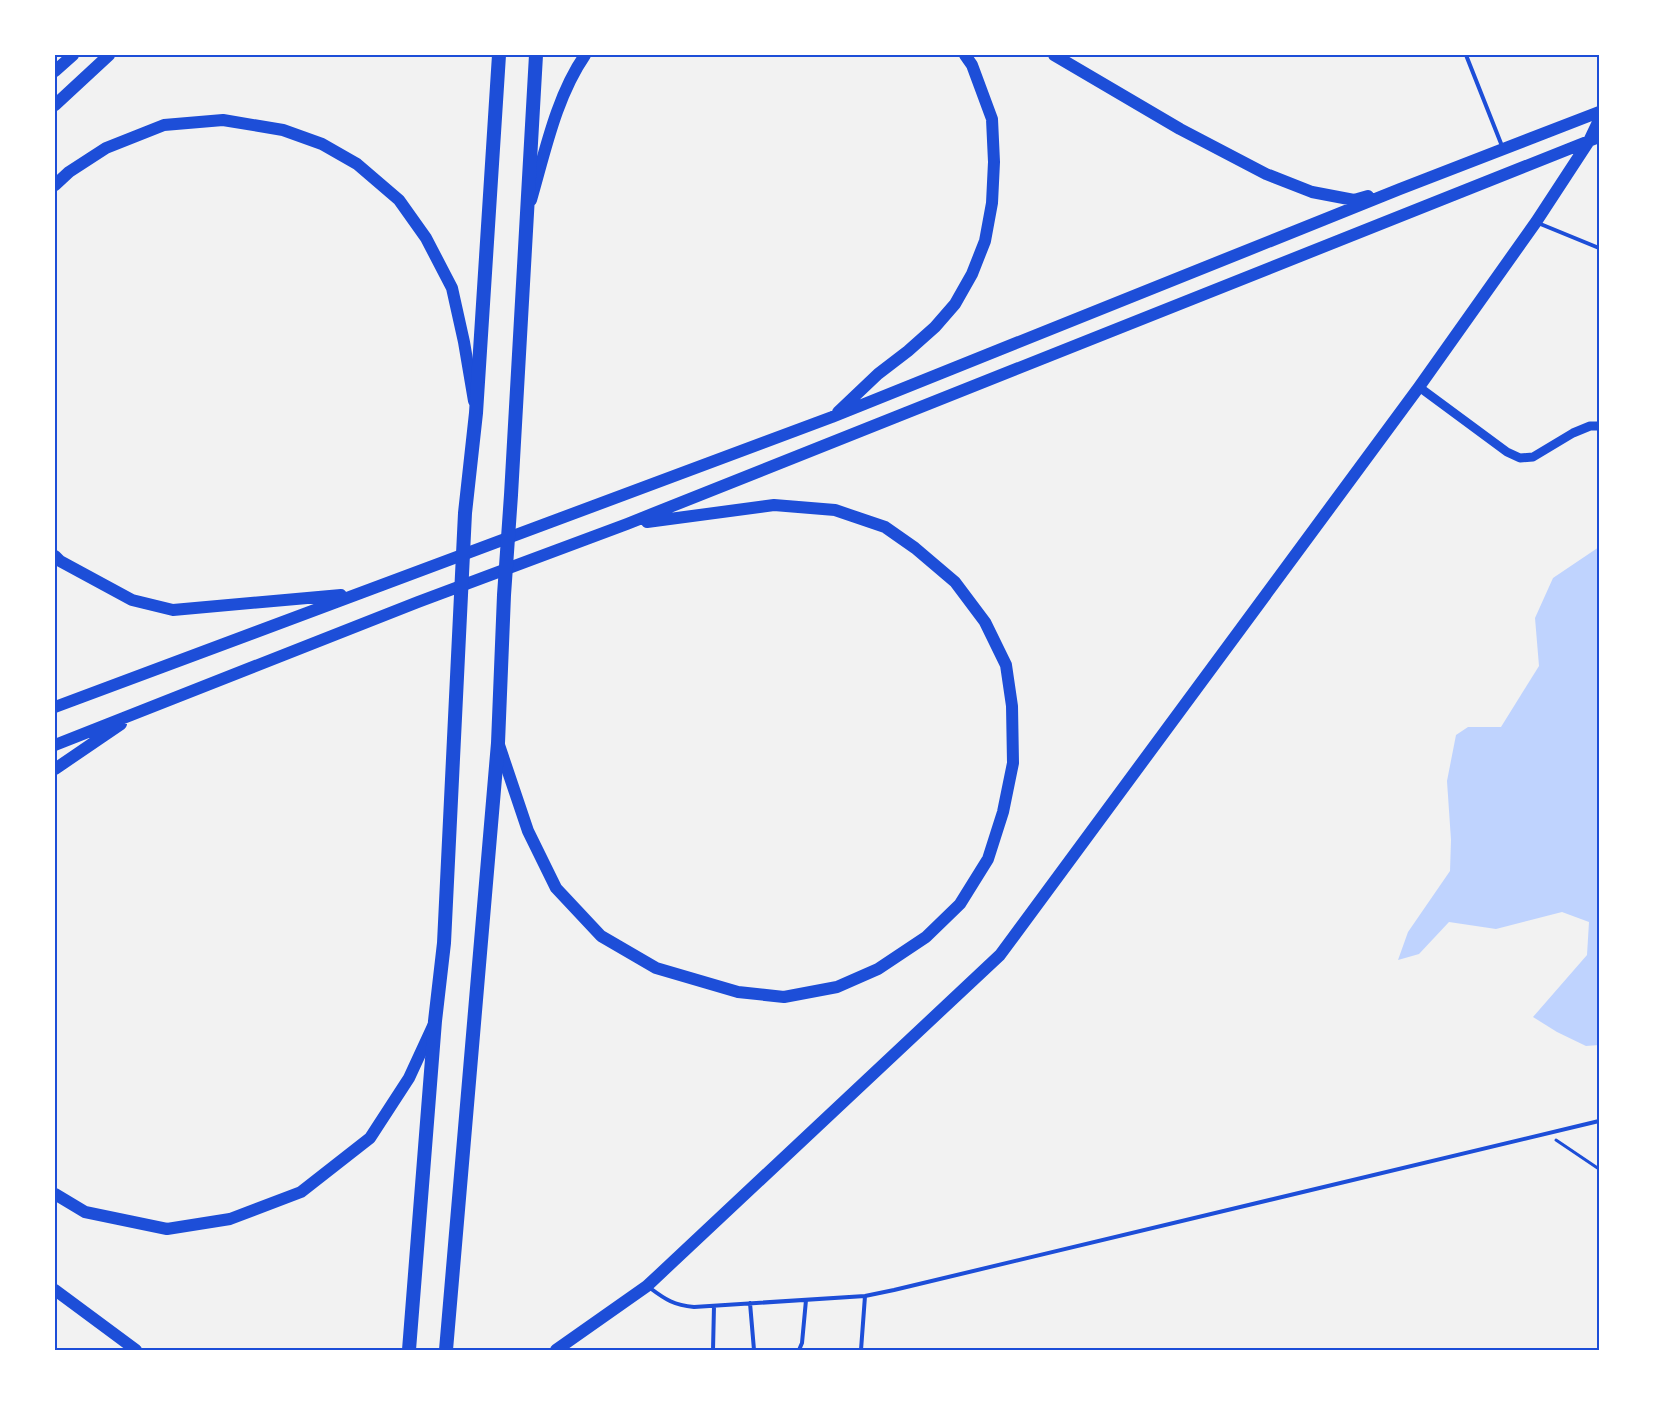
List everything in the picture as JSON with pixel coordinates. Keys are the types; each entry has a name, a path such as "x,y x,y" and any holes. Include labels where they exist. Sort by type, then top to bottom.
{"highway":[{"path":"409,1350 435,1021 444,943 465,513 476,413 499,55"},
{"path":"446,1350 498,743 504,595 536,55"}],"main road":[{"path":"55,71 73,55"},
{"path":"55,105 109,55"},
{"path":"528,212 561,103 585,55"},
{"path":"832,417 878,374 935,327 955,304 972,274 985,241 993,187 992,119 972,64 965,55"},
{"path":"1054,55 1180,130 1266,174 1312,192 1354,200 1400,189"},
{"path":"55,707 832,417 1400,189 1599,112"},
{"path":"55,185 69,172 106,148 164,125 223,120 283,130 322,144 357,164 399,200 426,238 452,288 464,342 476,413"},
{"path":"556,1350 647,1286 1000,955 1419,387 1594,139 1599,120"},
{"path":"55,745 418,602 627,524 1594,139"},
{"path":"498,743 528,831 556,888 601,936 656,968 738,992 784,998 837,987 878,969 926,937 960,904 988,859 1003,812 1013,763 1012,706 1006,665 1002,656 985,622 955,582 915,548 884,527 835,510 774,505 627,524"},
{"path":"55,556 60,561 98,583 132,600 173,610 359,593"},
{"path":"55,769 139,712"},
{"path":"55,1194 85,1212 167,1229 230,1219 300,1192 370,1138 409,1078 435,1021"},
{"path":"55,1290 136,1350"}],"street":[{"path":"1419,387 1507,452 1520,458 1533,457 1573,433 1590,426 1599,426"}],"lane":[{"path":"1466,55 1504,150"},
{"path":"1536,222 1599,248"},
{"path":"647,1286 667,1301 680,1306 694,1307 865,1296 1599,1121"},
{"path":"861,1350 865,1296"},
{"path":"799,1350 802,1343 806,1300"},
{"path":"750,1303 754,1350"},
{"path":"713,1350 714,1306"}],"path":[{"path":"1547,1134 1599,1169"}],"water":[{"path":"1599,547 1599,1045 1586,1046 1557,1032 1533,1017 1587,955 1589,922 1562,912 1496,929 1449,922 1419,954 1398,960 1408,932 1450,871 1451,840 1447,781 1456,735 1468,727 1501,727 1539,666 1535,618 1553,578"}]}
